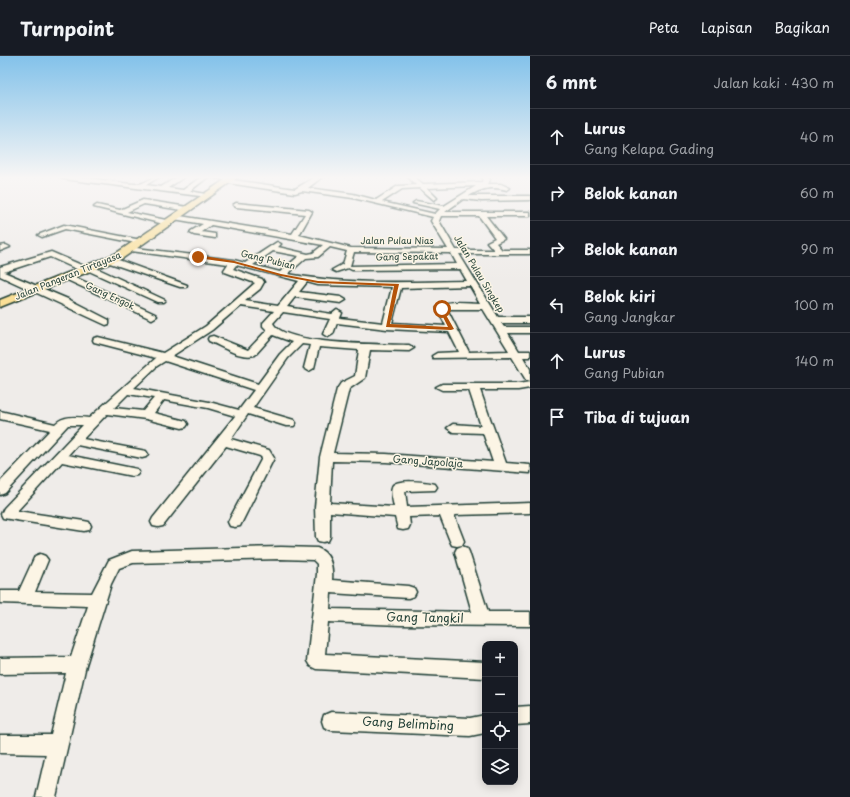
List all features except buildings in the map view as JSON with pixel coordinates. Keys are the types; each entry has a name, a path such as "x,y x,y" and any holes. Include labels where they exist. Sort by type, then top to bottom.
{"main road":[{"name":"Jalan Pangeran Tirtayasa","path":"0,304 110,260 131,249 184,212"}],"street":[{"path":"121,212 168,223"},
{"path":"247,265 271,248 292,236 309,212 307,212"},
{"path":"420,212 438,215 530,214"},
{"path":"438,215 442,212"},
{"name":"Jalan Pulau Singkep","path":"438,215 436,224 454,251 530,378"},
{"path":"482,215 500,239 490,242 499,251"},
{"name":"Jalan Pulau Nias","path":"177,217 292,236 351,250 530,252"},
{"path":"210,222 194,233 212,236"},
{"path":"42,235 64,227 141,242"},
{"path":"271,248 304,256 315,255 329,244"},
{"name":"Gang Pubian","path":"131,249 234,262 304,280 332,283 397,285 472,283"},
{"path":"336,270 347,265 351,250"},
{"path":"0,270 51,254 160,300"},
{"path":"281,275 304,256"},
{"path":"110,260 183,286"},
{"path":"84,526 8,514 13,506 92,422 153,364 208,328 258,287 260,282 228,270 234,262"},
{"name":"Gang Sepakat","path":"352,268 462,266"},
{"path":"0,273 106,322"},
{"name":"Gang Engok","path":"68,277 152,316"},
{"path":"304,280 268,323 268,326 272,330 299,341 315,344 409,348"},
{"path":"387,326 397,285"},
{"path":"292,294 342,297 335,319 328,334"},
{"path":"237,303 387,326 451,329"},
{"path":"465,355 442,309 444,306 487,306"},
{"path":"495,320 530,320"},
{"path":"213,339 242,352 251,352 272,330"},
{"path":"501,330 530,330"},
{"path":"98,340 164,357 260,388"},
{"path":"158,522 223,441 284,356 299,341"},
{"path":"309,368 315,344"},
{"path":"323,537 322,507 326,457 343,389 345,385 360,378 365,354 364,346"},
{"path":"437,356 530,354"},
{"path":"442,387 518,387 530,385"},
{"path":"473,387 501,466"},
{"path":"126,390 209,405 290,423"},
{"path":"146,415 161,397"},
{"path":"105,410 146,415 182,424"},
{"path":"0,416 56,428"},
{"path":"0,490 56,428 68,420 92,422"},
{"path":"453,428 489,430"},
{"path":"75,441 142,454"},
{"path":"223,441 265,453 268,458 235,522"},
{"path":"59,457 132,472"},
{"name":"Gang Japolaja","path":"326,457 386,458 530,469"},
{"path":"402,519 398,488 403,486 430,487"},
{"path":"322,507 402,519 444,510 530,508"},
{"path":"444,510 459,546 482,620"},
{"path":"46,797 77,665 98,600 109,571 114,564 132,557 317,554 324,563 324,586 316,661 482,670"},
{"path":"24,599 40,560"},
{"path":"324,586 408,592"},
{"path":"0,597 24,599 98,600"},
{"name":"Gang Tangkil","path":"321,615 482,620 530,619"},
{"path":"0,666 77,665"},
{"path":"518,716 530,715"},
{"name":"Gang Belimbing","path":"331,721 470,727 482,725"},
{"path":"0,744 58,745"}],"route":[{"path":"198,257 234,262 281,275 318,282 397,285 387,326 451,329 442,309"}]}
